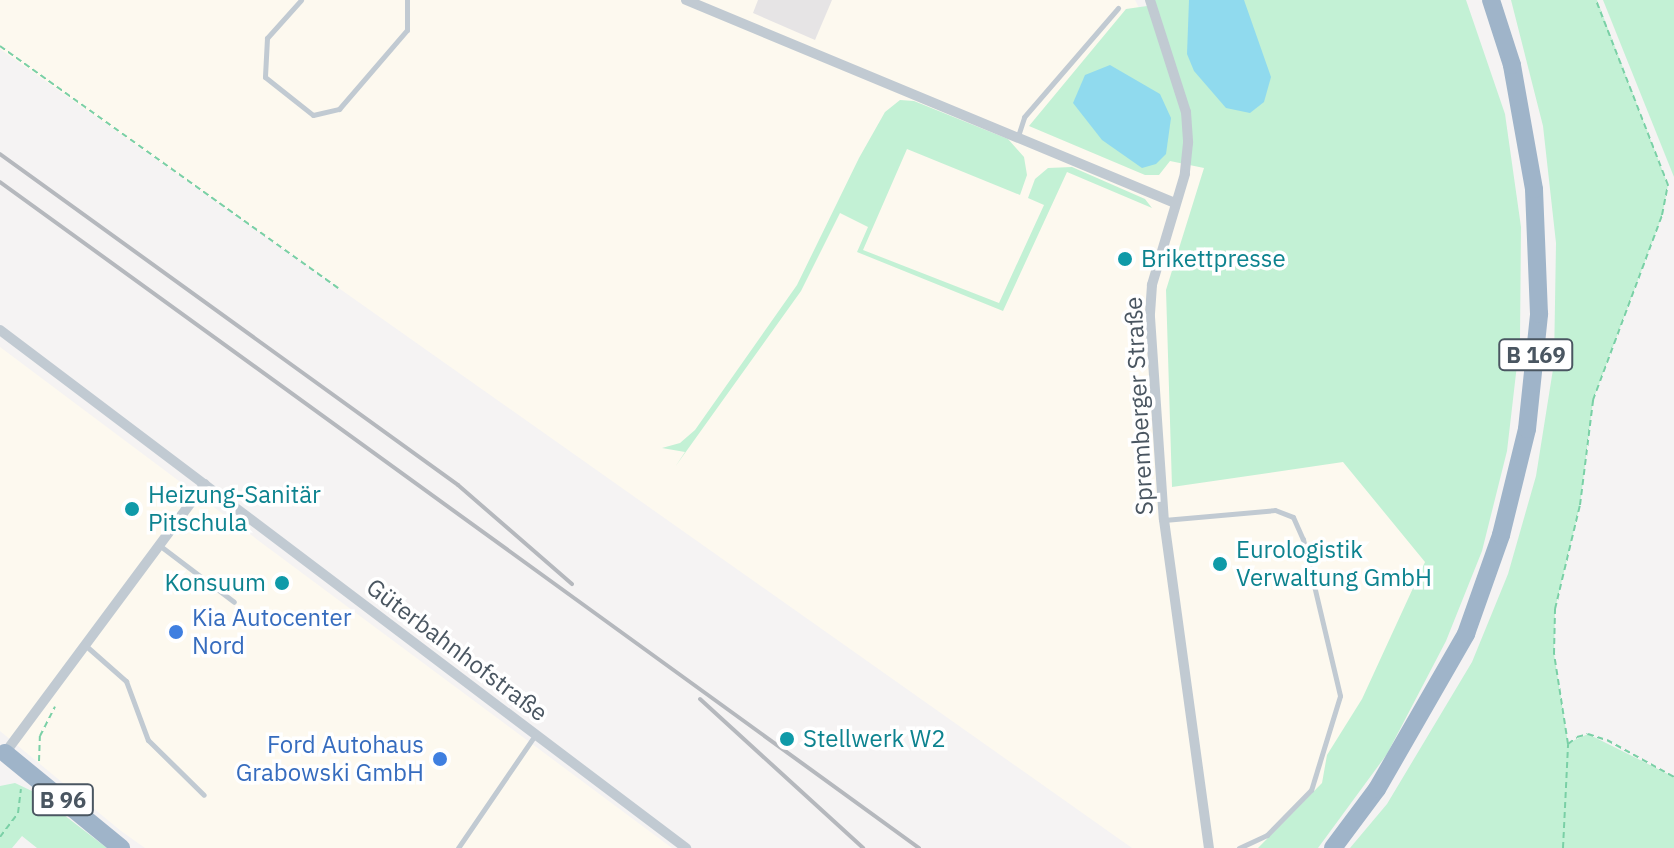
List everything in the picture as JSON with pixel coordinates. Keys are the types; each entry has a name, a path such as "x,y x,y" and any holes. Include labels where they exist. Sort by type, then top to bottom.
{"highway":[{"name":"B 169","path":"1333,848 1377,789 1466,634 1501,535 1527,429 1539,314 1534,189 1512,65 1491,0"},
{"name":"B 96","path":"5,753 121,848"}],"street":[{"path":"686,0 1175,203"},
{"name":"Spremberger Straße","path":"1150,0 1186,112 1185,174 1152,285 1150,317 1164,520 1209,848"},
{"name":"Güterbahnhofstraße","path":"0,330 686,848"},
{"path":"5,753 205,484"}],"lane":[{"path":"301,0 267,38 265,77 313,115 339,109 407,30 407,0"},
{"path":"1018,136 1024,117 1118,8"},
{"path":"1164,520 1275,510 1293,517 1303,539 1340,696 1311,790 1267,835 1239,848"},
{"path":"158,544 234,602"},
{"path":"84,645 126,681 148,740 204,795"},
{"path":"458,848 535,734"}],"path":[{"path":"1563,848 1568,744 1554,654 1555,609 1580,505 1593,400 1662,215 1668,185 1596,0"},
{"path":"0,46 338,288"},
{"path":"0,837 18,813 21,790 39,767 40,736 57,704"},
{"path":"1568,744 1588,734 1674,777"}],"shaded area":[{"path":"0,0 1135,0 1177,82 1186,164 1205,167 1496,410 1306,848 1132,848 0,49"},
{"path":"758,0 832,0 815,40 753,13"},
{"path":"0,347 672,848 145,848 121,831 0,731"}],"green space":[{"path":"1150,0 1466,0 1505,114 1521,227 1520,339 1507,451 1482,551 1446,641 1387,754 1318,848 1258,848 1322,783 1327,755 1362,699 1425,562 1343,462 1172,487 1166,290 1204,168 1170,161 1159,175 1145,175 1029,126 1126,9 1147,6"},
{"path":"1511,0 1597,0 1668,185 1662,216 1593,400 1580,505 1555,609 1554,654 1568,743 1588,734 1674,777 1674,848 1350,848 1387,804 1472,662 1508,574 1536,476 1554,363 1556,243 1543,126"},
{"path":"1603,0 1674,0 1674,177"},
{"path":"900,100 914,101 1008,139 1024,157 1027,175 1020,195 907,149 863,250 999,303 1044,205 1028,198 1035,179 1048,168 1072,167 1145,199 1152,208 1067,172 1003,311 857,252 868,227 840,213 801,291 675,467 685,452 662,448 680,443 695,430 797,285 859,158 885,112"},
{"path":"15,783 34,792 107,848 37,848 22,836 12,848 0,848 0,786"}],"water":[{"path":"1189,0 1244,0 1271,77 1264,102 1250,113 1226,108 1194,71 1187,54"},
{"path":"1110,65 1160,94 1171,118 1166,154 1156,164 1142,168 1102,140 1073,103 1085,75"}],"railway":[{"path":"0,154 458,485 572,584"},
{"path":"0,182 919,848"},
{"path":"700,699 863,848"}],"place":[{"name":"Brikettpresse","path":"1125,259"},
{"name":"Heizung-Sanitär Pitschula","path":"132,509"},
{"name":"Eurologistik Verwaltung GmbH","path":"1220,564"},
{"name":"Konsuum","path":"282,583"},
{"name":"Kia Autocenter Nord","path":"176,632"},
{"name":"Stellwerk W2","path":"787,739"},
{"name":"Ford Autohaus Grabowski GmbH","path":"440,759"}]}
